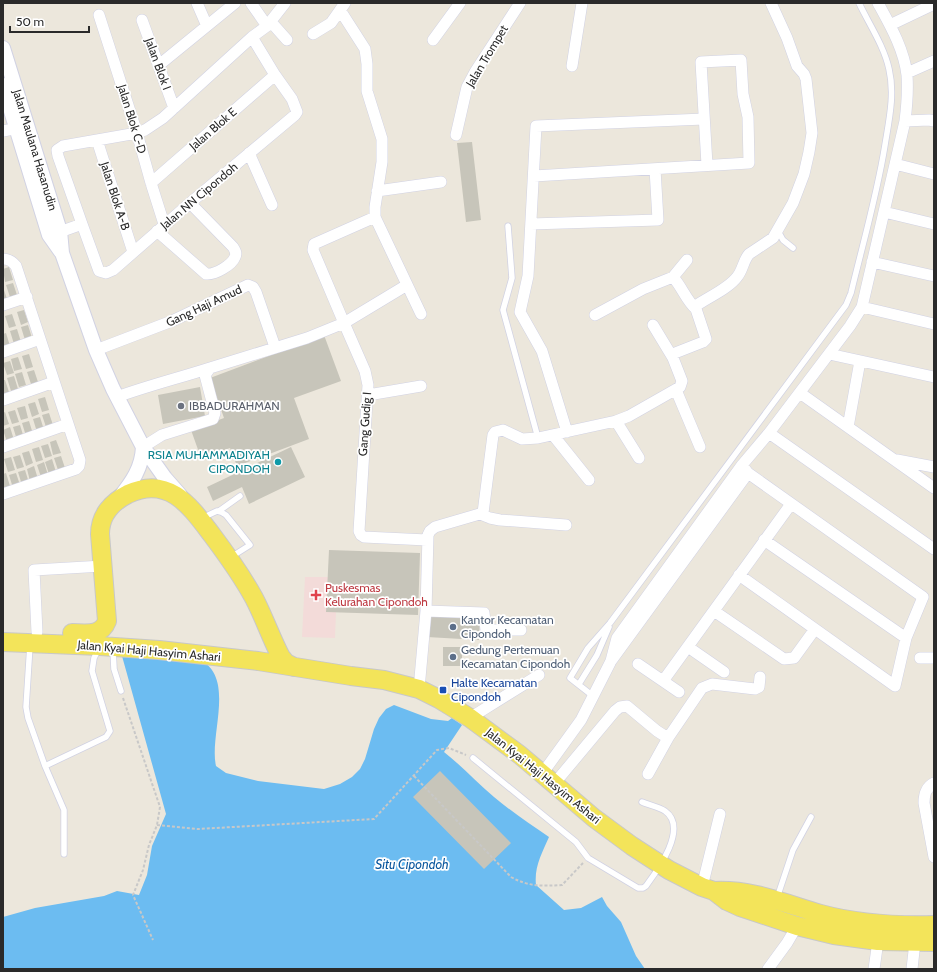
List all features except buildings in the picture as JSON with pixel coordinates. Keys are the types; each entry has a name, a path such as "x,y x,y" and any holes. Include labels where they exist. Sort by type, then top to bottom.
{"main road":[{"path":"159,650 136,644 118,635 111,628 107,619 100,534 101,524 107,510 116,502 134,492 154,489 176,495 188,505 206,516 232,556 254,598 283,660 294,667"},
{"name":"Jalan Kyai Haji Hasyim Ashari","path":"3,642 34,637 94,633 103,628 107,619"},
{"name":"Jalan Kyai Haji Hasyim Ashari","path":"3,630 34,637 106,646 159,650 258,661 384,680 419,689 470,718 520,755 594,818 661,865 708,889 723,899 740,907 797,926 834,935 878,941 934,942"},
{"path":"258,661 270,657 276,646"},
{"name":"Jalan Kyai Haji Hasyim Ashari","path":"708,889 745,892 821,914 859,922 917,926 934,925"}],"street":[{"path":"197,3 206,26"},
{"path":"159,65 235,3"},
{"path":"251,3 269,24 287,40"},
{"path":"55,233 82,224 57,150 63,146 137,133 155,124 252,37 269,24 285,3"},
{"path":"433,40 460,3"},
{"name":"Jalan Trompet","path":"456,135 467,88 475,72 520,3"},
{"path":"572,66 582,3"},
{"path":"696,310 697,305 736,279 742,271 745,258 770,240 778,231 799,189 809,152 812,133 811,110 805,76 797,66 787,38 771,3"},
{"path":"548,779 612,661 769,433 850,326 862,307 905,121 908,98 907,73 901,51 890,25 878,3"},
{"path":"890,25 934,4"},
{"path":"313,34 331,23 343,6 365,49 367,64 367,91 382,139 382,162 375,207 375,217 421,314"},
{"name":"Jalan Blok C-D","path":"99,15 137,133 161,227"},
{"name":"Jalan Blok I","path":"142,20 174,108"},
{"path":"252,37 275,75"},
{"name":"Jalan Maulana Hasanudin","path":"3,48 14,129"},
{"path":"534,176 749,163 748,116 743,94 741,60 701,62 707,165"},
{"path":"907,73 934,60"},
{"name":"Jalan NN Cipondoh","path":"82,224 99,271 106,273 112,270 297,112 292,99 275,75"},
{"name":"Jalan Blok E","path":"151,183 275,75"},
{"name":"Jalan Maulana Hasanudin","path":"3,86 5,105 117,397 143,447 165,478 188,505"},
{"path":"567,432 542,351 520,312 528,276 536,126 704,119"},
{"path":"905,121 932,120"},
{"name":"Jalan Blok A-B","path":"97,140 133,252"},
{"path":"249,153 272,205"},
{"path":"895,164 934,174"},
{"path":"531,224 658,220 655,169"},
{"path":"377,192 441,182"},
{"path":"161,227 206,274 214,274 227,266 236,254 233,248 190,203"},
{"path":"884,212 934,224"},
{"name":"Gang Gudig I","path":"375,217 314,244 313,250 367,378 368,395 361,479 360,534 364,537 427,540"},
{"path":"3,259 8,259 16,266 80,460 78,466 71,471 3,494"},
{"path":"595,315 643,289 673,277 687,260"},
{"path":"872,262 934,276"},
{"path":"673,277 678,283 689,304 696,310 706,339 703,342 677,352 674,358"},
{"name":"Gang Haji Amud","path":"98,349 172,321 248,285 253,287 256,292 275,346"},
{"path":"117,397 144,387 163,383 275,346 307,338 344,323 407,285"},
{"path":"3,305 27,297"},
{"path":"862,307 934,324"},
{"path":"419,689 426,611 428,533 435,527 480,514 484,511 493,435 495,432 503,430 522,439 538,438 616,421 629,416 676,390 682,385 674,358 653,325"},
{"path":"3,352 40,339"},
{"path":"829,354 934,377"},
{"path":"848,427 860,361"},
{"path":"116,502 130,485 138,472 143,447 162,435 213,419 215,413 206,375 210,368"},
{"path":"3,400 54,382"},
{"path":"368,395 421,386"},
{"path":"676,390 700,447"},
{"path":"800,393 934,488"},
{"path":"616,421 639,458"},
{"path":"3,447 68,424"},
{"path":"769,433 934,549"},
{"path":"553,435 589,480"},
{"path":"893,459 934,467"},
{"path":"739,576 895,686 906,638 923,597 791,504 745,469"},
{"path":"663,681 791,504"},
{"path":"480,514 500,520 566,524"},
{"path":"764,540 906,638"},
{"path":"34,637 34,570 103,566"},
{"path":"714,610 784,659 794,658 814,629"},
{"path":"426,611 484,613 486,630 521,630"},
{"path":"688,647 724,672"},
{"path":"920,658 934,658"},
{"path":"638,664 680,692"},
{"path":"470,718 538,675"},
{"path":"648,774 668,738 702,688 712,684 755,689 759,687 760,677"},
{"path":"548,779 620,707 627,706 657,731 668,738"},
{"path":"934,783 930,785 924,795 924,803 934,857"},
{"path":"708,889 720,814"},
{"path":"768,969 787,943 797,926"},
{"path":"874,969 878,941"},
{"path":"912,969 915,942"}],"lane":[{"path":"592,696 570,678 588,648 610,623 846,305 851,293 878,186 892,92 889,69 882,49 858,3"},
{"path":"508,226 512,278 503,310 538,438"},
{"path":"778,231 783,240 793,248"},
{"path":"206,516 220,511 240,496"},
{"path":"220,511 226,515 250,545 232,556"},
{"path":"579,684 597,655 610,623"},
{"path":"34,637 26,707 28,718 45,766 64,810 64,854"},
{"path":"45,766 106,737 110,731 92,671 94,658 106,646 121,691"},
{"path":"473,758 576,842 588,858 638,888 643,888 646,886 661,865 672,840 674,827 666,812 642,802"},
{"path":"776,900 792,850 811,817"}],"path":[{"path":"121,691 160,807 157,825 149,845 143,870 133,895 153,940"},
{"path":"157,825 198,829 374,819 437,750 449,748 473,758"},
{"path":"413,776 511,877 518,881 540,887 562,885 588,858"}],"shaded area":[{"name":"Puskesmas Kelurahan Cipondoh","path":"305,577 328,577 326,611 336,612 335,638 302,637"}],"water":[{"name":"Situ Cipondoh","path":"122,656 202,661 212,670 217,681 219,695 215,754 216,766 226,773 258,781 324,789 340,784 352,777 360,769 379,718 386,709 394,705 431,719 448,721 452,718 462,725 444,752 488,792 521,818 549,837 537,866 536,885 564,910 581,908 602,897 607,906 621,922 636,956 645,969 3,969 3,917 35,908 104,896 117,891 139,895 147,875 152,846 166,814"}],"place":[{"name":"IBBADURAHMAN","path":"181,406"},
{"name":"RSIA MUHAMMADIYAH CIPONDOH","path":"278,462"},
{"name":"Puskesmas Kelurahan Cipondoh","path":"316,595"},
{"name":"Kantor Kecamatan Cipondoh","path":"453,627"},
{"name":"Gedung Pertemuan Kecamatan Cipondoh","path":"453,657"},
{"name":"Halte Kecamatan Cipondoh","path":"443,690"}]}
